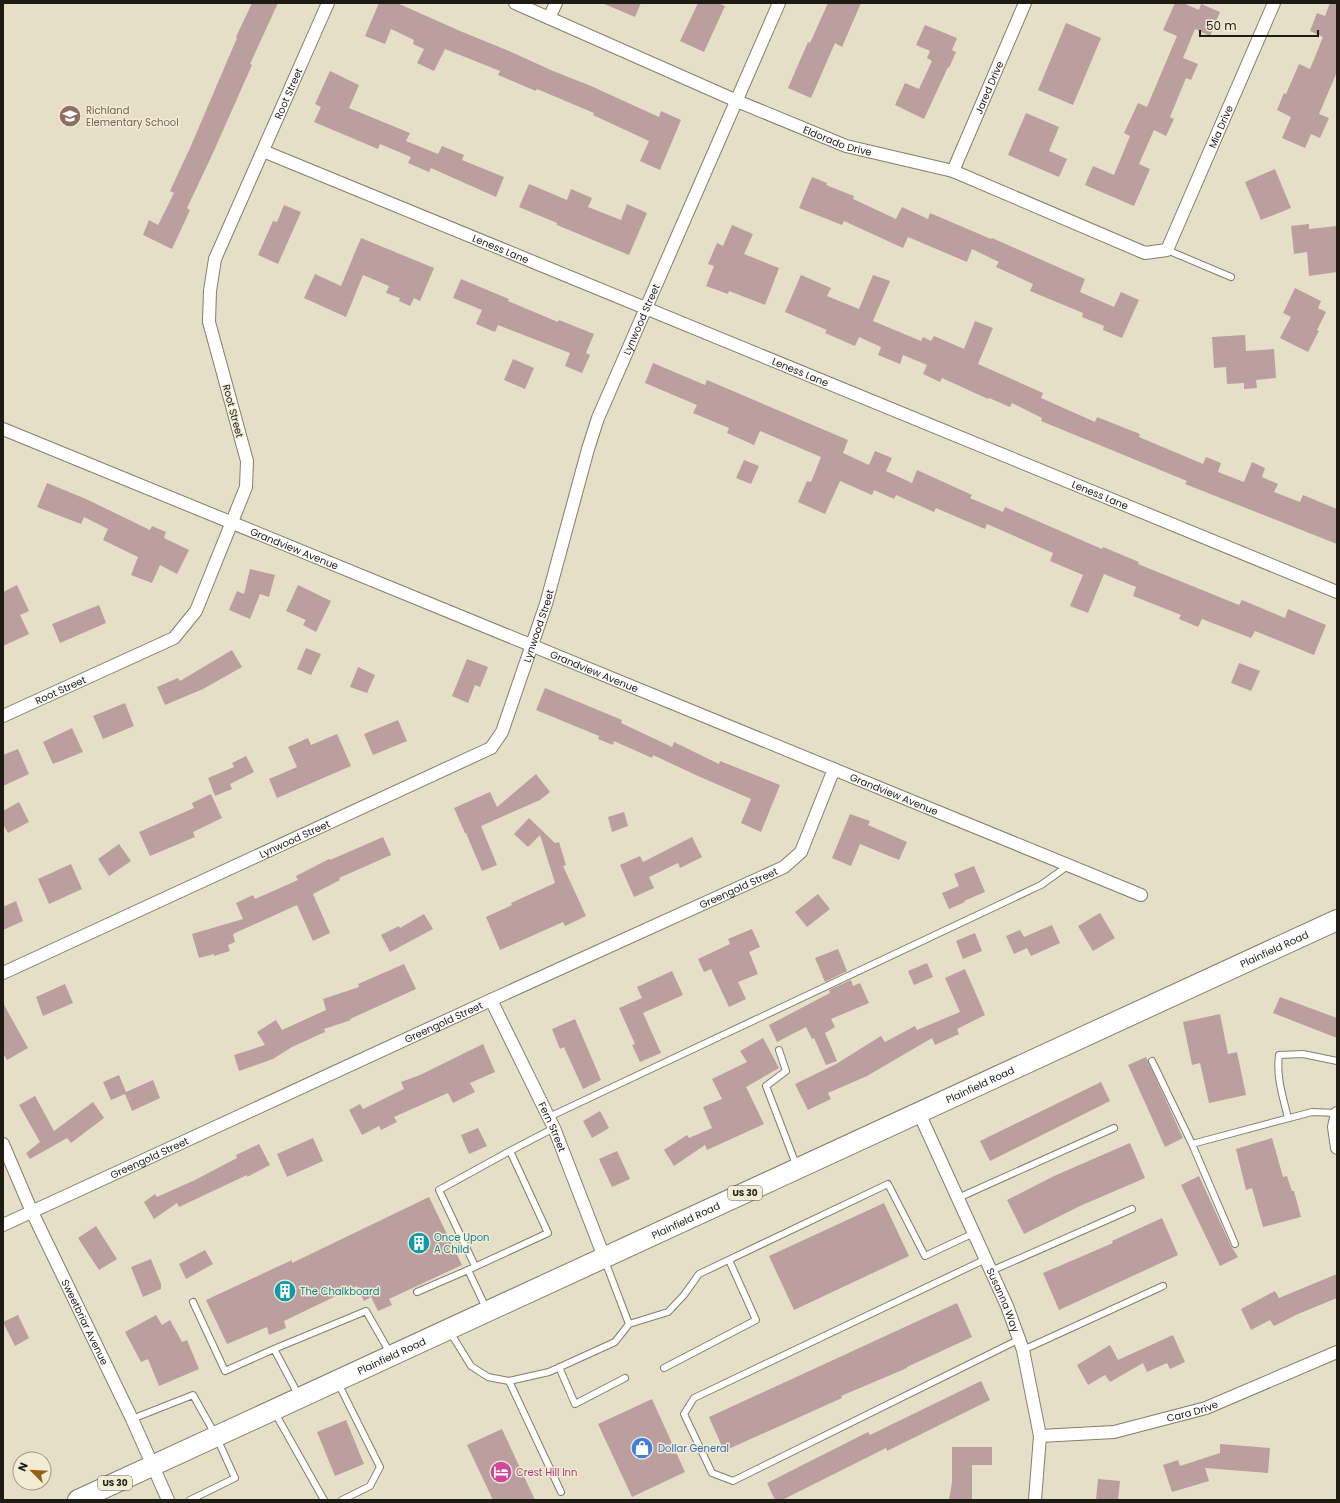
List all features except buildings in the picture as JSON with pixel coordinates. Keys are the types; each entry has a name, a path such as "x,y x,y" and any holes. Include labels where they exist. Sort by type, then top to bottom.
{"main road":[{"name":"Plainfield Road","path":"78,1500 1337,920"}],"street":[{"name":"Root Street","path":"3,716 174,638 196,611 246,487 247,461 209,322 210,291 215,259 264,151 328,3"},
{"name":"Eldorado Drive","path":"515,3 737,101 846,146 953,171 1145,253 1167,250"},
{"path":"549,18 556,3"},
{"name":"Lynwood Street","path":"3,972 491,748 502,732 546,604 588,449 598,418 779,3"},
{"name":"Jared Drive","path":"953,171 1025,3"},
{"name":"Mia Drive","path":"1167,250 1274,3"},
{"name":"Leness Lane","path":"264,151 1337,592"},
{"name":"Grandview Avenue","path":"3,430 1141,894"},
{"name":"Greengold Street","path":"3,1225 784,867 800,852 834,769"},
{"name":"Fern Street","path":"491,1000 552,1123 604,1257"},
{"name":"Susanna Way","path":"919,1113 986,1259 1021,1344 1040,1436 1034,1500"},
{"path":"1337,1113 1334,1127 1337,1148"},
{"name":"Sweetbriar Avenue","path":"3,1144 32,1212 132,1418 168,1500"},
{"name":"Cara Drive","path":"1040,1436 1114,1432 1206,1408 1337,1352"}],"lane":[{"path":"1167,250 1232,277"},
{"path":"475,1266 439,1190 510,1151 552,1123 1041,885 1069,865"},
{"path":"779,1050 786,1071 766,1086 797,1168"},
{"path":"1288,1118 1281,1092 1278,1067 1279,1055 1303,1054 1337,1061"},
{"path":"1152,1061 1192,1144 1235,1244"},
{"path":"1192,1144 1312,1112 1337,1113"},
{"path":"958,1198 1114,1128"},
{"path":"417,1292 548,1233 510,1151"},
{"path":"448,1329 471,1366 488,1377 509,1381 549,1372 615,1342 629,1324 668,1312 684,1295 699,1274 888,1184 925,1256 974,1233"},
{"path":"991,1271 1132,1209"},
{"path":"604,1257 629,1324"},
{"path":"986,1259 694,1398 684,1414 712,1473 733,1481 1021,1344 1163,1286"},
{"path":"664,1368 756,1320 729,1260"},
{"path":"468,1270 487,1311"},
{"path":"193,1302 225,1371 366,1311 392,1355"},
{"path":"274,1350 299,1398"},
{"path":"559,1367 575,1404 625,1378"},
{"path":"337,1381 380,1467 370,1486 342,1500"},
{"path":"509,1381 561,1492"},
{"path":"132,1418 193,1395 216,1436 235,1478 190,1500"},
{"path":"274,1410 324,1500"}],"place":[{"name":"Richland Elementary School","path":"70,116"},
{"name":"Once Upon A Child","path":"419,1243"},
{"name":"The Chalkboard","path":"285,1291"},
{"name":"Dollar General","path":"642,1448"},
{"name":"Crest Hill Inn","path":"501,1472"}]}
